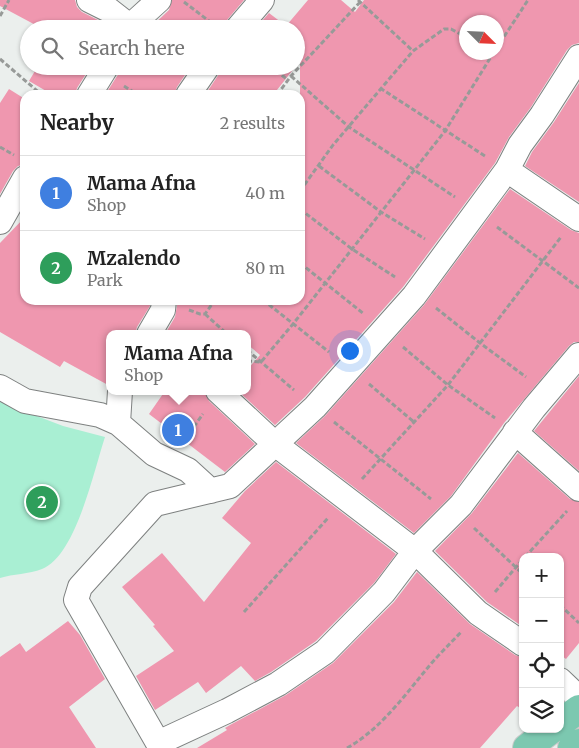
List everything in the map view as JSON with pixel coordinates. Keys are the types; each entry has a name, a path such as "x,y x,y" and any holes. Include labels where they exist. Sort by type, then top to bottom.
{"main road":[{"path":"564,720 579,709"},
{"path":"527,748 547,733"},
{"path":"572,748 579,743"}],"street":[{"path":"89,0 109,10 121,20"},
{"path":"137,20 159,0"},
{"path":"244,20 262,0"},
{"path":"579,58 542,116 520,145 507,170 414,296 315,407 230,486 155,504 80,586 76,600 158,743 227,711 278,684 325,652 384,592 415,551 454,513 534,408 579,356"},
{"path":"92,90 101,75"},
{"path":"191,90 202,75"},
{"path":"507,170 577,218"},
{"path":"0,222 20,187"},
{"path":"151,330 163,310 172,305"},
{"path":"0,387 25,401 100,415 118,423 154,454 188,470 210,491"},
{"path":"118,423 120,395"},
{"path":"222,395 275,444 415,551 478,614 522,643"},
{"path":"515,432 576,497"},
{"path":"564,684 579,698"}],"path":[{"path":"0,16 9,0"},
{"path":"181,0 208,20"},
{"path":"504,37 528,0"},
{"path":"305,61 360,1 413,51"},
{"path":"305,184 333,145 413,51 444,29 451,29 459,33"},
{"path":"0,59 36,90"},
{"path":"261,362 445,131 489,60"},
{"path":"282,75 288,80"},
{"path":"281,90 291,76 349,127 476,212 579,288"},
{"path":"380,88 507,170"},
{"path":"318,166 381,212 446,252"},
{"path":"244,612 448,385 577,218"},
{"path":"305,267 384,330 448,385 515,432"},
{"path":"177,305 204,314 222,330"},
{"path":"204,314 211,305"},
{"path":"251,353 380,459 454,513 519,570"},
{"path":"251,361 261,362"},
{"path":"168,461 217,395"},
{"path":"528,553 576,497"},
{"path":"347,748 357,742 390,713 412,689 425,671 478,614 519,563"},
{"path":"564,609 579,623"}],"green space":[{"path":"0,402 63,426 105,437 82,510 65,548 54,561 42,569 0,578"}],"building":[{"path":"0,0 75,0 77,7 82,12 98,20 26,20 0,6"},
{"path":"172,0 244,0 227,20 158,20 169,10"},
{"path":"308,0 341,0 355,12 364,0 579,0 579,43 572,45 567,50 531,107 509,137 495,163 403,287 305,397 275,425 242,395 251,395 251,365 260,355 251,347 251,330 167,330 175,317 177,305 305,305 305,90 300,90 300,75 305,75 305,20 291,20"},
{"path":"269,13 278,20 263,20"},
{"path":"33,75 85,75 76,90 44,90 29,81"},
{"path":"118,75 185,75 176,90 108,90"},
{"path":"218,75 289,75 277,90 208,90"},
{"path":"579,83 579,202 525,166 532,152"},
{"path":"9,89 20,96 20,165 13,171 0,194 0,103"},
{"path":"510,189 571,230 579,233 579,342 574,342 569,346 504,423 451,496 414,533 296,443 325,416 424,305"},
{"path":"20,222 20,305 150,305 136,330 106,330 106,384 64,361 60,367 0,332 0,243"},
{"path":"579,376 579,471 534,431"},
{"path":"162,395 207,395 209,401 255,444 225,472 149,414"},
{"path":"518,453 570,499 579,502 579,643 566,659 564,658 564,553 519,553 519,624 487,602 435,551 472,513"},
{"path":"276,462 396,554 374,583 316,641 271,672 255,681 241,666 206,693 198,682 155,710 136,676 174,651 153,626 155,625 122,587 162,553 204,602 251,543 222,518 245,491"},
{"path":"417,572 470,624 519,656 519,707 517,706 480,748 197,748 227,730 225,728 230,725 286,695 333,663 394,602"},
{"path":"68,621 80,635 105,679 69,707 96,748 0,748 0,657 20,643 26,652"}],"place":[{"name":"Mama Afna","path":"178,430"},
{"name":"Mzalendo","path":"42,502"}]}
